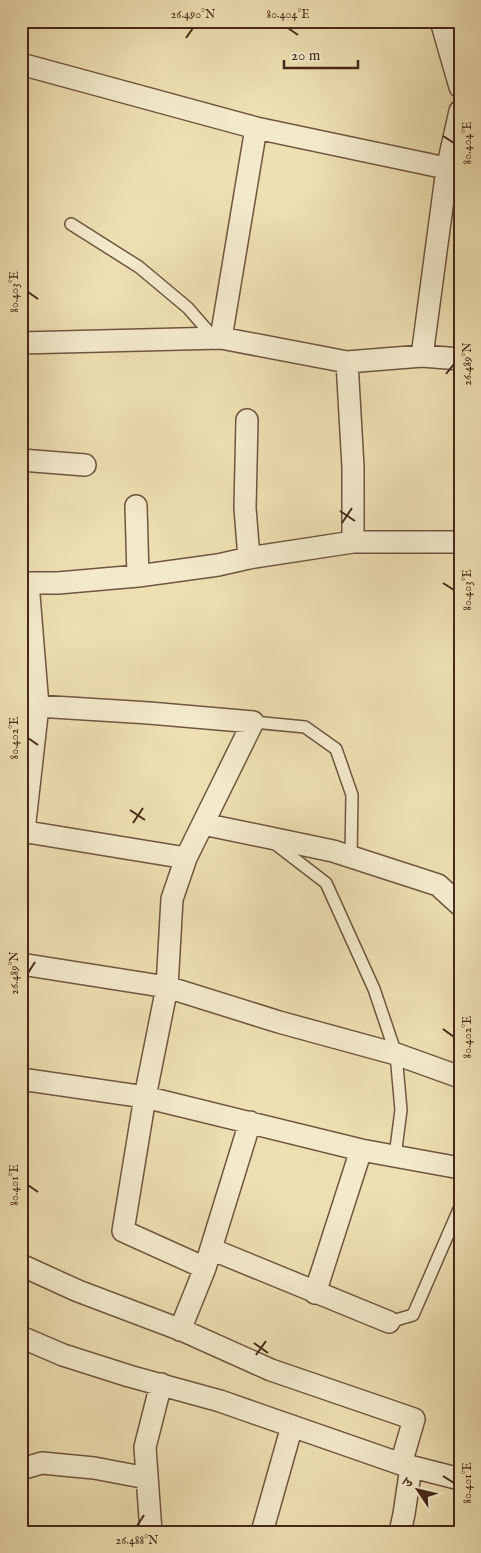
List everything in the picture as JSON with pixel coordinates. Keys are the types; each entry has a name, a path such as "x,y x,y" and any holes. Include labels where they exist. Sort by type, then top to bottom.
{"street":[{"path":"441,21 460,87"},
{"path":"21,64 256,128 453,170"},
{"path":"422,356 453,170 460,111"},
{"path":"217,338 256,128"},
{"path":"21,343 217,338 347,362 422,356 460,359"},
{"path":"347,362 353,467 353,542"},
{"path":"248,420 245,508 249,558"},
{"path":"21,460 85,465"},
{"path":"136,506 138,576"},
{"path":"186,858 22,831 30,706 24,583 58,583 138,576 218,565 249,558 353,542 460,542"},
{"path":"30,706 149,713 253,722 186,858 172,899 167,987 145,1097 123,1231 315,1292 388,1322"},
{"path":"203,824 333,850 438,885 460,905"},
{"path":"21,964 167,987 279,1022 396,1054 460,1077"},
{"path":"21,1079 145,1097 361,1150 460,1168"},
{"path":"180,1330 208,1259 250,1122"},
{"path":"315,1292 361,1150"},
{"path":"21,1265 78,1291 180,1330 271,1370 414,1418 406,1465 404,1514 400,1532"},
{"path":"21,1338 63,1355 128,1376 220,1401 406,1465 460,1479"},
{"path":"151,1532 145,1447 160,1384"},
{"path":"262,1532 292,1426"},
{"path":"21,1469 42,1463 94,1468 147,1478"}],"lane":[{"path":"71,224 139,267 188,308 217,338"},
{"path":"253,722 305,727 336,749 352,795 352,856"},
{"path":"268,838 326,883 374,989 396,1054 401,1110 395,1156"},
{"path":"388,1322 413,1315 460,1207"}]}
